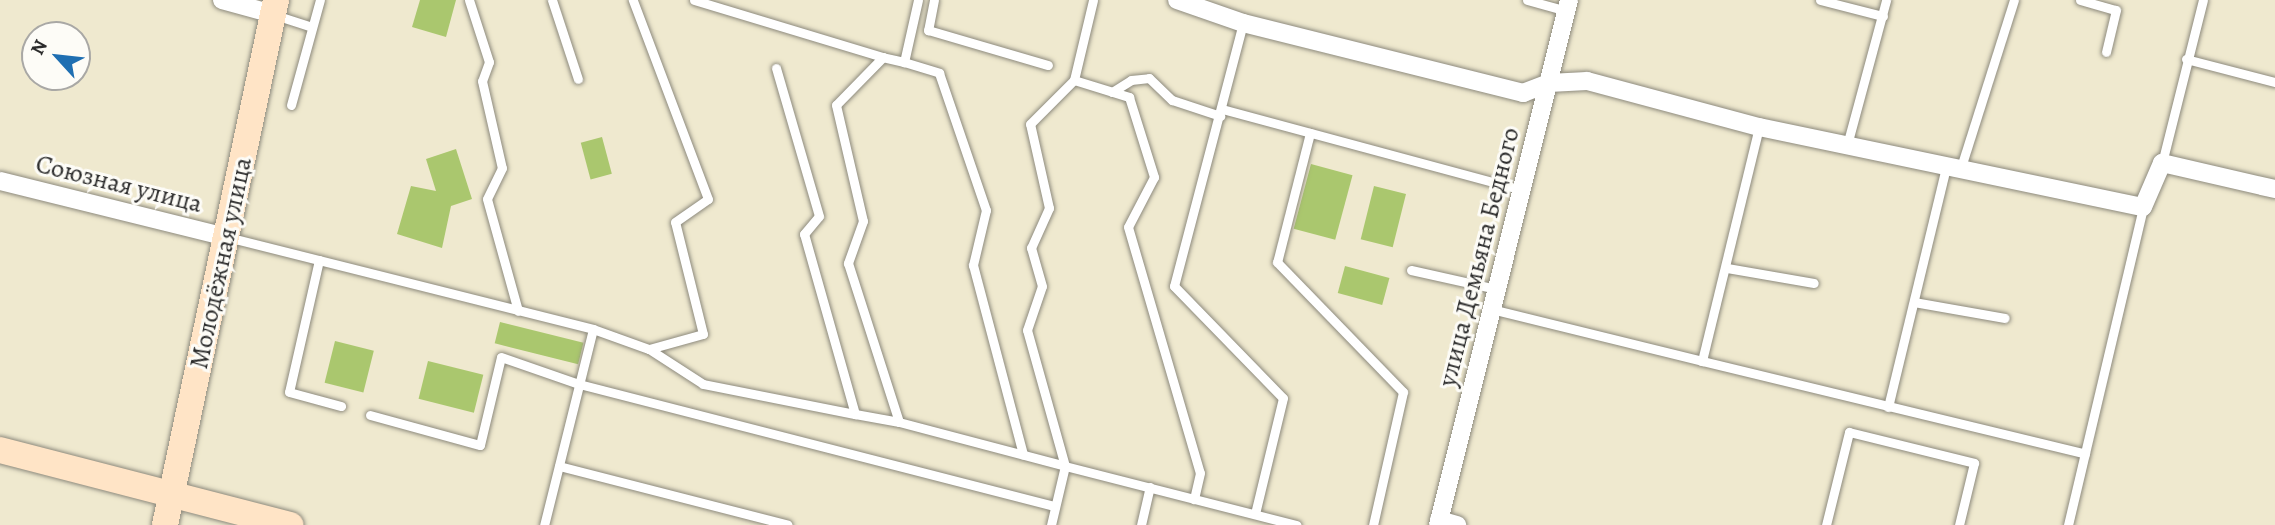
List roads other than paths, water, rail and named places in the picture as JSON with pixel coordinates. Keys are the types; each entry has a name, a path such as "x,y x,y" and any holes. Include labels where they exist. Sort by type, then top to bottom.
{"street":[{"path":"222,0 275,7"},
{"path":"1177,0 1242,23 1523,93 1549,83 1587,81 1759,127 2143,207 2162,163 2275,190"},
{"name":"улица Демьяна Бедного","path":"1438,523 1495,310 1568,5"},
{"name":"Молодёжная улица","path":"165,525 275,7"},
{"name":"Союзная улица","path":"0,181 226,237"},
{"path":"0,450 290,525"},
{"path":"1438,523 1457,525"}],"lane":[{"path":"290,106 320,0"},
{"path":"469,0 489,62 482,81 502,168 486,199 518,310"},
{"path":"552,0 578,79"},
{"path":"633,0 708,199 675,222 703,334 649,349"},
{"path":"694,0 939,73 986,210 973,265 1023,454"},
{"path":"904,62 918,0"},
{"path":"934,0 928,30 1048,65"},
{"path":"1051,525 1065,466 1027,330 1042,286 1031,248 1049,208 1030,124 1074,80 1093,0"},
{"path":"1527,0 1568,5"},
{"path":"1820,0 1883,16"},
{"path":"1847,145 1883,16 1885,0"},
{"path":"1888,407 1914,302 1954,166 2014,0"},
{"path":"2080,0 2116,10 2106,52"},
{"path":"2162,163 2203,0"},
{"path":"275,7 312,27"},
{"path":"1242,23 1174,286 1283,398 1255,514"},
{"path":"883,57 836,106 863,221 848,262 899,422"},
{"path":"2186,59 2275,82"},
{"path":"776,68 819,216 804,234 855,414"},
{"path":"1112,92 1131,80 1149,78 1172,100 1310,133 1524,190"},
{"path":"1074,80 1129,97 1154,177 1128,227 1200,473 1194,499"},
{"path":"1702,361 1727,268 1759,127"},
{"path":"1310,133 1277,262 1403,392 1373,525"},
{"path":"2068,525 2143,207"},
{"path":"226,237 593,329 649,349 703,384 899,422 1297,525"},
{"path":"319,260 289,392 341,406"},
{"path":"1727,268 1814,284"},
{"path":"1411,270 1500,290"},
{"path":"1914,302 2005,318"},
{"path":"1495,310 2085,454"},
{"path":"544,525 593,329"},
{"path":"370,415 480,444 501,357 579,384 1055,506"},
{"path":"1826,525 1849,432 1974,463 1959,525"},
{"path":"559,466 788,525"},
{"path":"1141,525 1150,487"}]}
